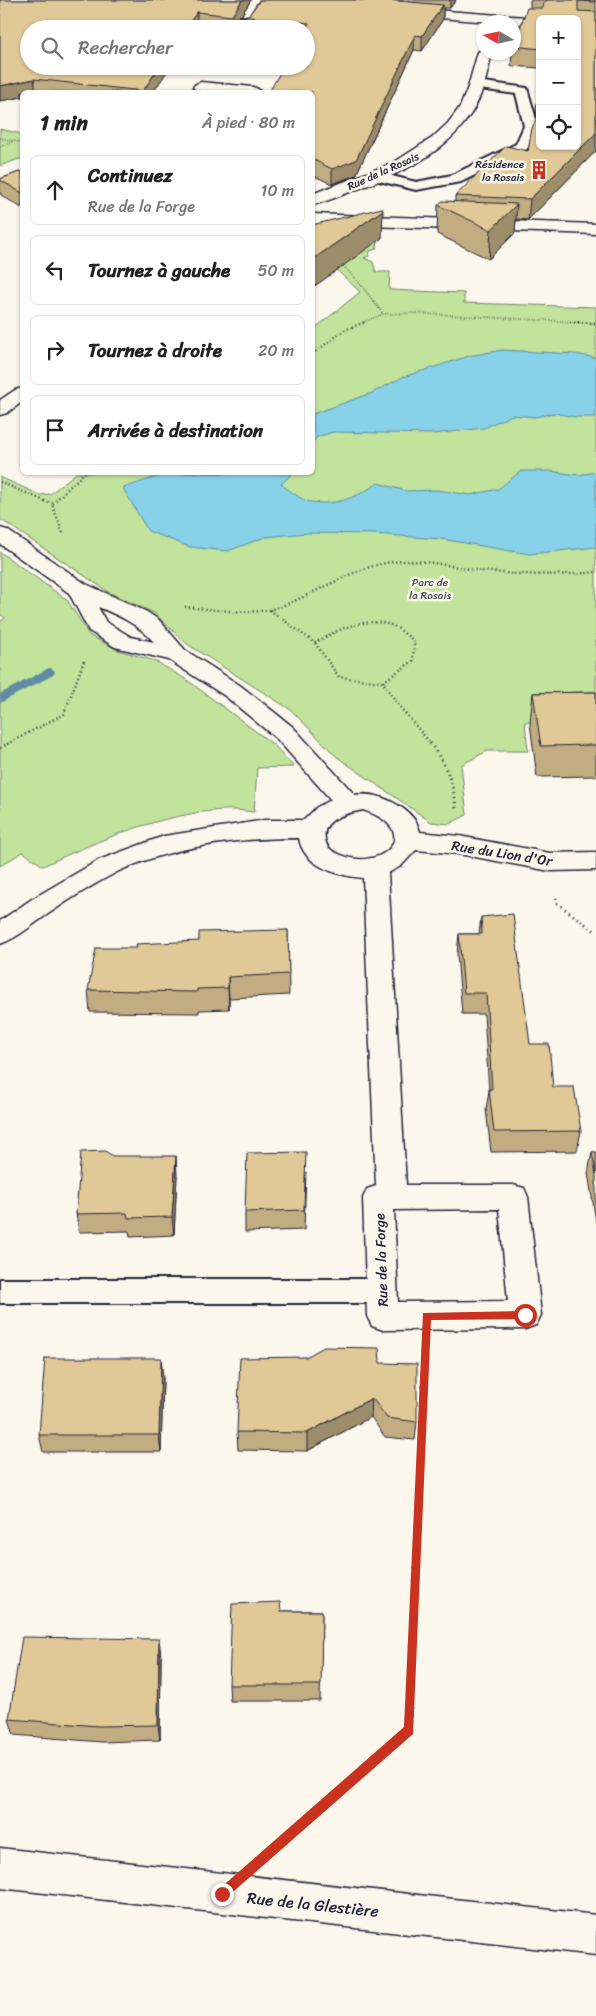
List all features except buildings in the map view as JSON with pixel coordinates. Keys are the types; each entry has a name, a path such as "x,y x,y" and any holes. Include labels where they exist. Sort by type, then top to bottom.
{"street":[{"path":"396,10 476,19"},
{"path":"521,22 536,22"},
{"name":"Rue de la Rosais","path":"315,199 376,176 427,152 446,134 466,109 477,85 483,60"},
{"path":"199,90 209,75"},
{"path":"315,219 596,229"},
{"path":"0,409 20,395"},
{"path":"0,534 78,589 139,617 151,625 177,655 234,691 285,733 348,803"},
{"path":"78,589 97,626 110,635 124,642 177,655"},
{"path":"363,802 378,805 391,811 401,820 406,829 408,840 402,852 391,861 375,869 343,867 328,861 311,840 312,829 316,820 324,812 348,803 363,802"},
{"path":"0,934 41,906 108,866 173,842 265,829 312,829"},
{"name":"Rue du Lion d'Or","path":"408,840 459,845 550,862 596,861"},
{"name":"Rue de la Forge","path":"375,869 392,1198"},
{"name":"Rue de la Forge","path":"512,1197 525,1315 383,1316 378,1198 392,1198 512,1197"},
{"name":"Rue de la Glestière","path":"0,1868 596,1935"}],"lane":[{"path":"376,176 416,186 456,179 522,146 531,126 522,91 477,85"},
{"path":"0,1291 382,1291"}],"path":[{"path":"0,138 20,143"},
{"path":"0,147 13,141"},
{"path":"340,262 362,286 383,314"},
{"path":"315,352 346,330 383,314 412,313 596,323"},
{"path":"52,504 82,475"},
{"path":"0,482 52,504 62,531 66,536"},
{"path":"139,617 157,603 197,608 270,610 357,571 392,562 426,562 518,575 562,576 596,572"},
{"path":"270,610 315,643 339,676 383,682 413,661 414,641 392,626 370,622 333,631 315,643"},
{"path":"0,748 64,714 88,649 110,635"},
{"path":"383,682 392,699 430,741 453,781 459,845"},
{"path":"550,862 557,903 596,932"},
{"path":"222,1894 409,1730 427,1316"}],"green space":[{"path":"0,129 20,134 20,159 0,166"},
{"name":"Parc de la Rosais","path":"373,240 378,243 376,249 370,251 369,256 364,258 373,262 376,272 390,272 389,290 464,293 464,303 596,307 596,722 525,722 528,751 487,751 461,765 467,815 449,824 431,822 337,757 291,710 187,644 154,613 110,593 0,519 0,477 40,495 50,494 74,475 315,475 315,328 360,292 320,254"},
{"path":"0,552 67,600 89,635 118,650 155,661 187,680 274,745 294,767 257,768 254,812 227,810 199,812 130,830 43,866 23,852 0,866 0,622 5,618 0,614"}],"water":[{"path":"502,350 576,354 596,358 596,417 576,417 553,413 536,417 512,415 484,428 433,434 333,432 317,437 315,440 315,413 372,393 403,377 469,356"},
{"path":"521,471 549,471 578,475 596,472 596,547 529,554 441,539 374,534 307,533 265,537 228,551 190,547 148,531 123,488 162,475 291,475 281,484 304,500 320,503 329,503 355,496 378,483 406,491 437,490 470,495 498,489"}],"waterway":[{"path":"0,699 49,672"}],"place":[{"name":"Résidence la Rosais","path":"539,170"}],"route":[{"path":"222,1894 409,1730 427,1316 525,1315"}]}
